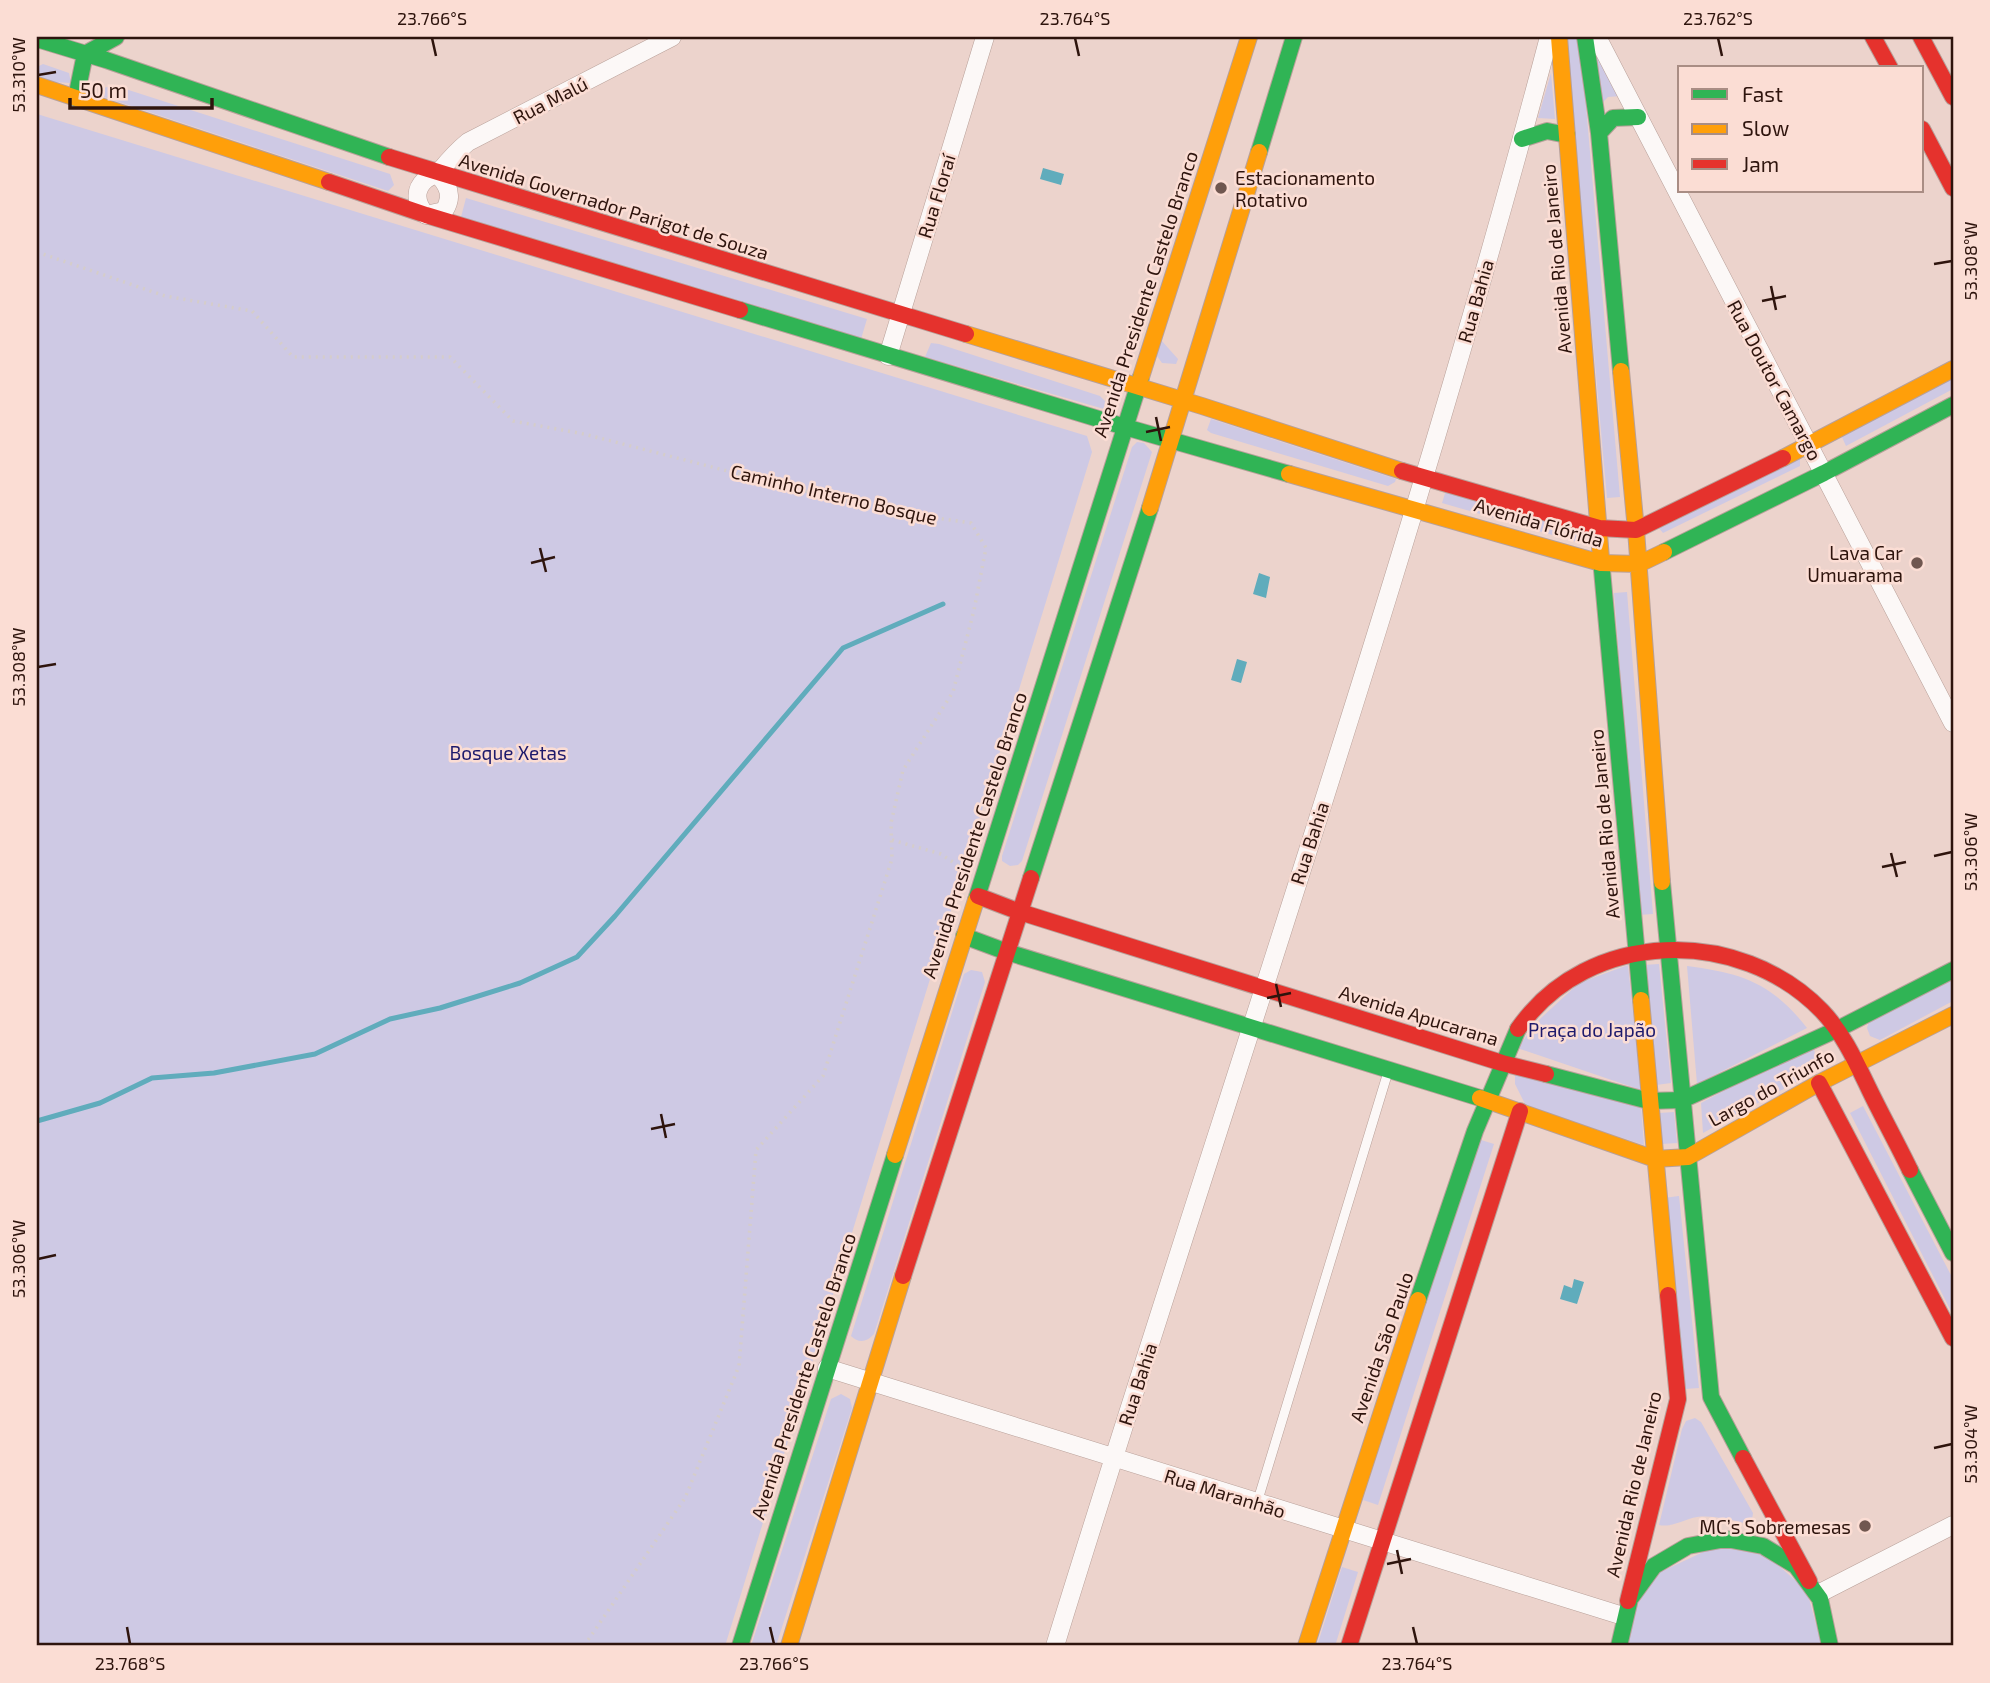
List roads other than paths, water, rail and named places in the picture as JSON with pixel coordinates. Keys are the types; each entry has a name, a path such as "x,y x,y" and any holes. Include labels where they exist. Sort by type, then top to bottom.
{"street":[{"path":"76,99 85,54 116,37"},
{"name":"Rua Malú","path":"437,174 451,156 468,142 672,37"},
{"name":"Rua Floraí","path":"888,356 985,37"},
{"name":"Avenida Presidente Castelo Branco","path":"740,1646 1249,37"},
{"path":"789,1646 869,1382 1171,440 1294,37"},
{"name":"Rua Bahia","path":"1055,1646 1414,509 1549,37"},
{"name":"Avenida Rio de Janeiro","path":"1559,37 1601,563 1654,1159 1695,1398 1814,1587 1825,1612 1830,1646"},
{"name":"Avenida Rio de Janeiro","path":"1585,37 1599,133 1636,530 1667,947 1688,1157 1695,1398 1621,1628"},
{"name":"Rua Doutor Camargo","path":"1597,37 1953,723"},
{"path":"1873,37 1889,66"},
{"path":"1921,37 1953,97"},
{"name":"Avenida Governador Parigot de Souza","path":"37,39 437,174 1183,400"},
{"path":"37,85 426,215 1171,440"},
{"path":"1599,133 1613,118 1638,117"},
{"path":"1522,139 1547,131 1567,135"},
{"path":"1924,133 1953,188"},
{"path":"437,174 445,181 449,202 444,211 426,215 420,209 418,192 428,177 437,174"},
{"name":"Avenida Flórida","path":"1183,400 1423,478 1599,528 1636,530 1809,445 1953,369"},
{"name":"Avenida Flórida","path":"1171,440 1601,563 1639,564 1824,473 1953,405"},
{"name":"Avenida Apucarana","path":"980,889 1020,912 1502,1063 1649,1101 1682,1100 1838,1029 1953,970"},
{"path":"964,936 1007,952 1520,1111"},
{"name":"Largo do Triunfo","path":"1502,1063 1519,1026 1556,989 1592,966 1637,951 1667,947 1711,951 1777,975 1805,995 1838,1029 1856,1064 1688,1157 1654,1159 1520,1111"},
{"path":"1953,1015 1856,1064 1953,1252"},
{"path":"1838,1029 1819,1083 1953,1338"},
{"path":"1502,1063 1511,1097 1520,1111"},
{"name":"Avenida São Paulo","path":"1306,1646 1342,1529 1485,1101 1502,1063"},
{"path":"1349,1646 1520,1111"},
{"name":"Rua Maranhão","path":"827,1368 1382,1542 1621,1628"},
{"path":"1621,1628 1644,1574 1682,1547 1713,1538 1759,1544 1787,1558 1814,1587 1953,1525"},
{"path":"1825,1612 1844,1646"}],"lane":[{"path":"1257,1503 1388,1070"}],"water":[{"path":"1043,168 1064,174 1061,185 1040,179"},
{"path":"1259,573 1270,577 1266,598 1253,594"},
{"path":"1237,659 1247,662 1241,683 1231,680"},
{"path":"1574,1279 1584,1282 1577,1304 1560,1299 1564,1285 1572,1288"}],"waterway":[{"path":"37,1121 100,1103 152,1078 214,1073 315,1054 390,1019 440,1008 520,983 577,957 843,648 943,604"}],"place":[{"name":"Estacionamento Rotativo","path":"1221,188"},
{"name":"Lava Car Umuarama","path":"1917,563"},
{"name":"MC’s Sobremesas","path":"1865,1526"}],"park label":[{"name":"Bosque Xetas","path":"508,752"},
{"name":"Praça do Japão","path":"1592,1029"}]}
